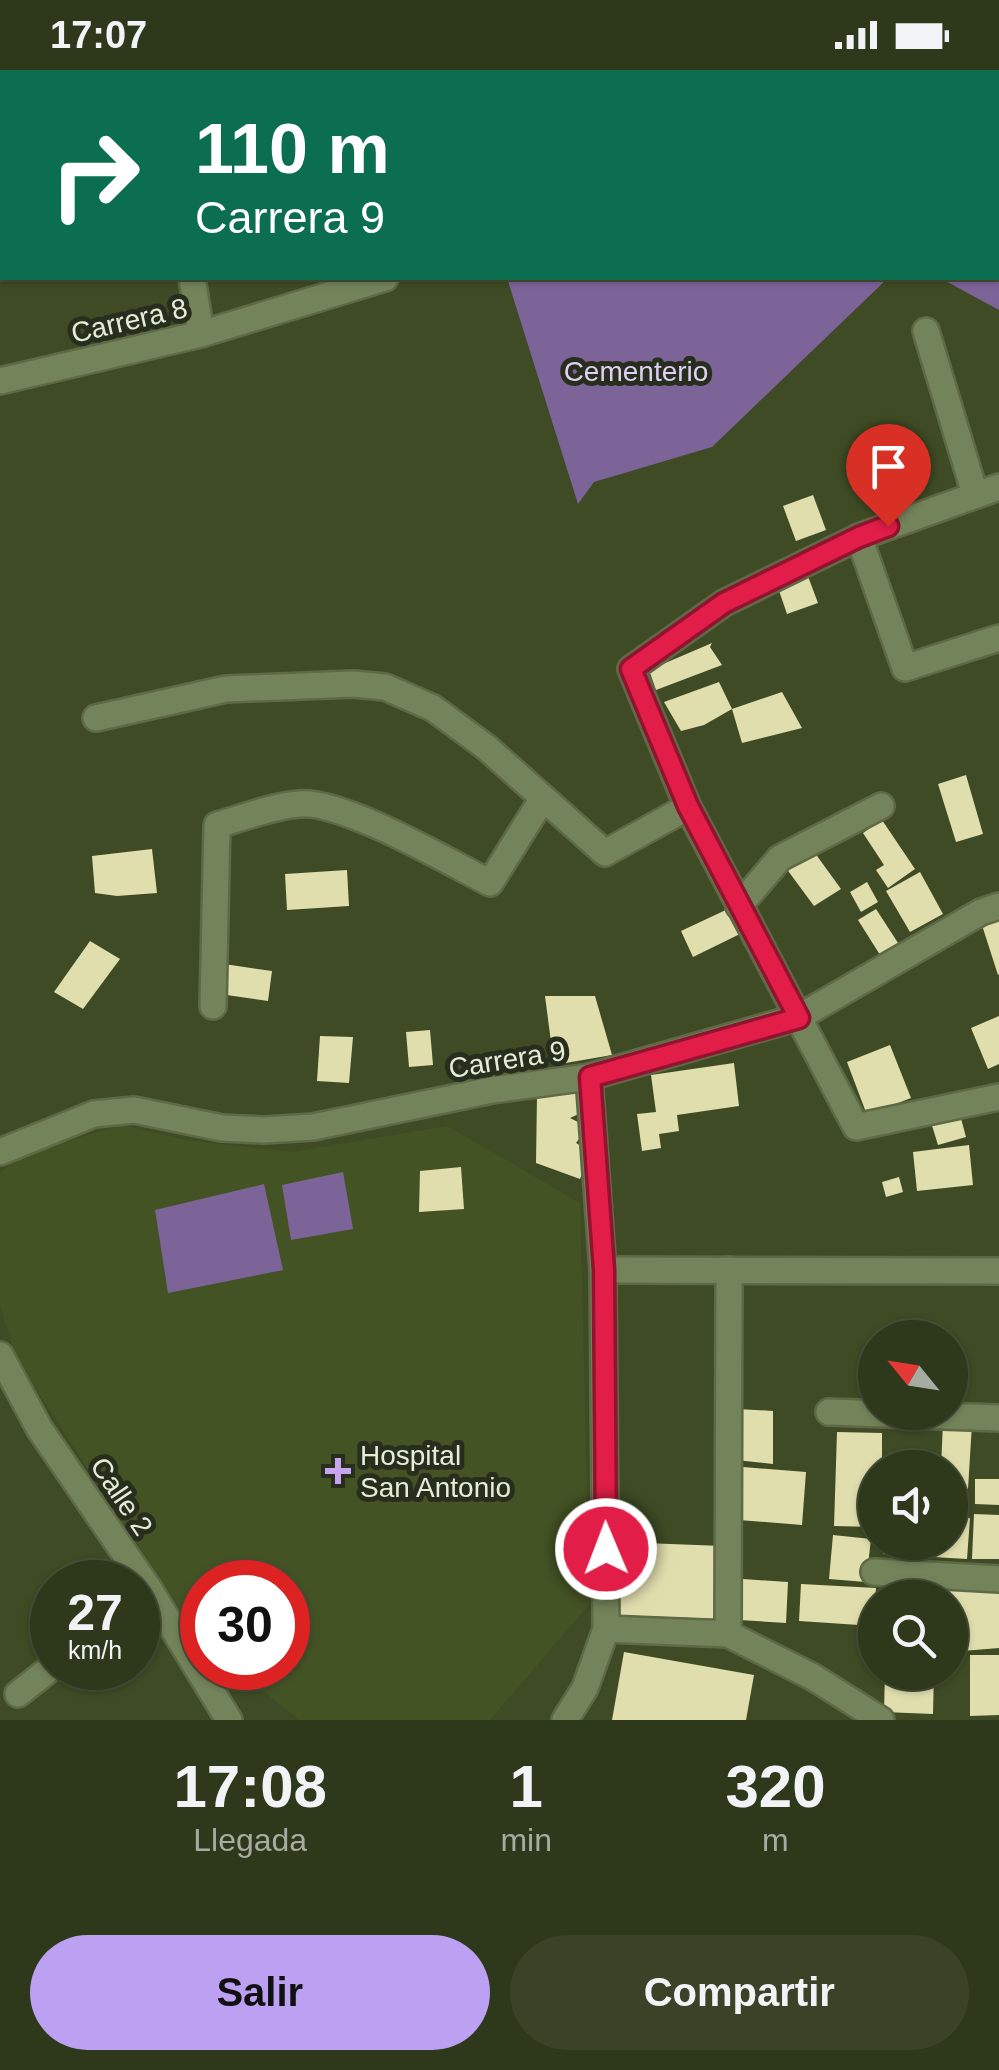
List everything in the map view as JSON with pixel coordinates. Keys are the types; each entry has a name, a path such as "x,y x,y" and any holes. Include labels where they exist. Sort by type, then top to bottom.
{"street":[{"path":"192,280 201,334"},
{"name":"Carrera 8","path":"0,381 201,334 355,282"},
{"path":"926,331 987,490 859,537 724,603 631,669 688,806 856,1127 999,1097"},
{"path":"859,537 904,668 999,638"},
{"path":"96,718 226,688 353,684 385,687 433,708 486,747 605,853 688,806"},
{"path":"212,1006 217,825 301,803 330,808 393,833 490,883 543,798"},
{"path":"738,906 780,858 881,806"},
{"name":"Carrera 9","path":"0,1152 94,1114 134,1110 222,1128 312,1127 492,1090 590,1077 799,1018 982,912 999,906"},
{"path":"565,1720 585,1688 606,1629 604,1270 590,1077"},
{"path":"604,1270 999,1271"},
{"path":"728,1270 728,1634"},
{"name":"Calle 2","path":"0,1356 39,1428 122,1560"},
{"path":"828,1412 999,1418"},
{"path":"874,1572 999,1579"},
{"name":"Calle 2","path":"160,1619 230,1720"},
{"path":"606,1629 728,1634 813,1677 880,1720"},
{"path":"18,1694 30,1684"}],"shaded area":[{"name":"Hospital San Antonio","path":"122,1125 185,1140 292,1152 447,1126 580,1203 590,1604 490,1720 300,1720 261,1690 310,1690 310,1560 180,1560 180,1609 160,1579 160,1560 148,1560 16,1359 0,1305 0,1173 21,1155"}],"green space":[{"name":"Cementerio","path":"508,280 886,280 712,447 594,482 578,504"},
{"path":"944,280 999,280 999,310"},
{"path":"343,1172 353,1229 291,1240 282,1185"},
{"path":"264,1184 283,1270 168,1293 155,1210"}],"building":[{"path":"813,495 826,530 796,541 783,506"},
{"path":"806,571 818,603 787,614 776,582"},
{"path":"712,643 710,647 722,665 656,690 649,670"},
{"path":"719,682 732,709 704,725 681,731 664,702"},
{"path":"782,692 802,728 742,743 732,709"},
{"path":"966,775 983,834 956,842 938,784"},
{"path":"882,820 915,869 888,888 876,870 884,865 863,833"},
{"path":"152,849 157,893 95,893 92,856"},
{"path":"812,849 841,889 814,906 783,864"},
{"path":"347,870 349,906 287,910 285,874"},
{"path":"920,872 943,914 910,932 886,891"},
{"path":"867,882 878,902 861,912 850,892"},
{"path":"730,908 742,933 693,957 681,931"},
{"path":"876,909 900,946 882,958 858,920"},
{"path":"999,912 999,974 998,975 980,919"},
{"path":"90,941 120,959 83,1009 54,992"},
{"path":"224,964 272,971 268,1001 220,994"},
{"path":"545,996 595,996 612,1055 554,1065"},
{"path":"999,1016 999,1064 988,1069 971,1028"},
{"path":"430,1030 433,1065 409,1067 406,1032"},
{"path":"320,1036 353,1037 349,1083 317,1081"},
{"path":"890,1045 911,1098 867,1115 847,1062"},
{"path":"734,1063 739,1106 677,1115 679,1131 659,1134 661,1148 642,1151 637,1114 656,1112 651,1075"},
{"path":"578,1089 581,1113 570,1118 588,1127 576,1143 590,1151 580,1179 536,1163 537,1095"},
{"path":"959,1111 966,1137 938,1145 930,1119"},
{"path":"969,1145 973,1185 917,1191 913,1152"},
{"path":"461,1167 464,1209 419,1212 420,1171"},
{"path":"899,1177 903,1192 886,1197 882,1182"},
{"path":"738,1409 773,1411 773,1464 736,1460"},
{"path":"968,1424 972,1424 968,1489 968,1450 942,1450 943,1430 968,1430"},
{"path":"837,1432 882,1433 882,1450 858,1450 858,1527 834,1526"},
{"path":"743,1467 806,1472 802,1525 739,1520"},
{"path":"975,1479 999,1479 999,1505 975,1504"},
{"path":"974,1514 999,1515 999,1559 972,1559"},
{"path":"833,1535 858,1538 858,1560 869,1560 866,1580 829,1579"},
{"path":"618,1542 723,1546 720,1619 615,1615"},
{"path":"743,1579 788,1582 786,1623 740,1620"},
{"path":"999,1580 999,1648 968,1651 968,1582"},
{"path":"801,1584 858,1587 858,1625 799,1621"},
{"path":"624,1652 754,1675 746,1720 612,1720"},
{"path":"970,1655 999,1655 999,1715 970,1716"},
{"path":"885,1690 934,1690 933,1714 884,1712"}],"place":[{"name":"Hospital San Antonio","path":"338,1471"}],"route":[{"path":"606,1549 604,1270 590,1077 799,1018 688,806 631,669 724,603 888,526"}]}
